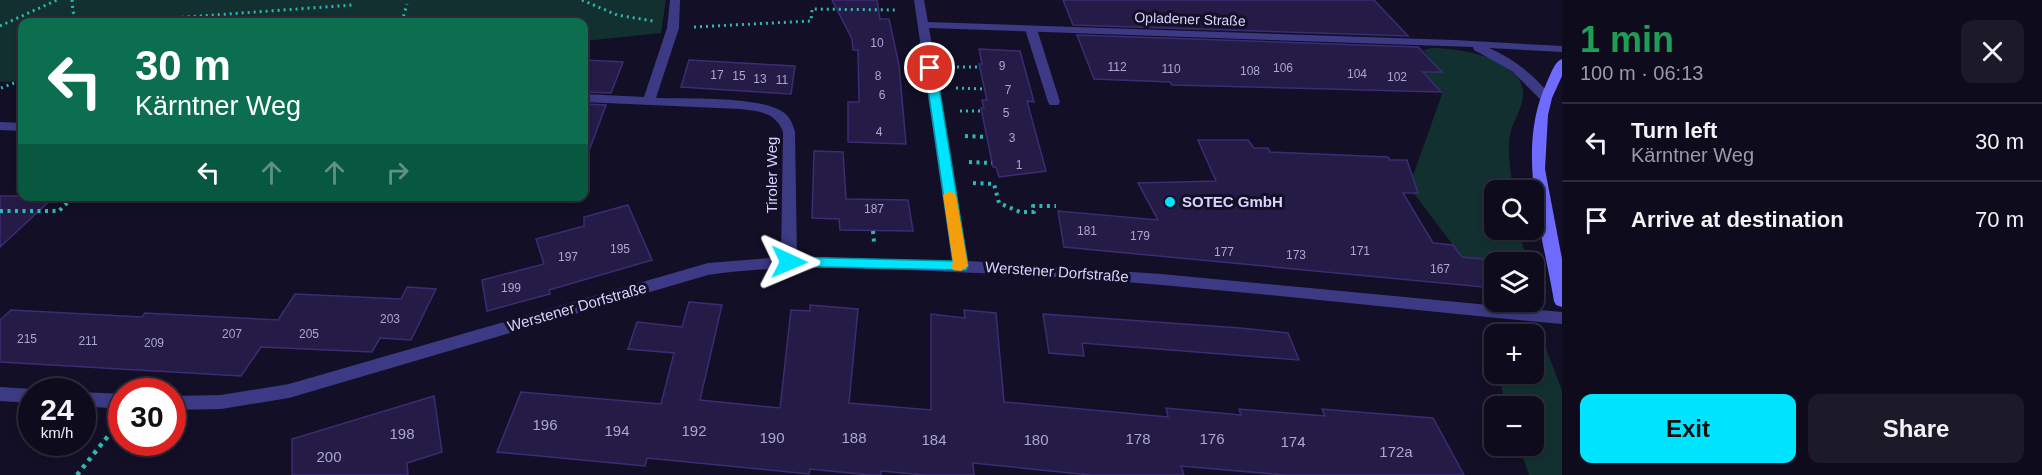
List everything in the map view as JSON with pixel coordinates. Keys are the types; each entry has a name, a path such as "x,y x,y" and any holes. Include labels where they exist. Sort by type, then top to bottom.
{"main road":[{"path":"1561,297 1538,170 1542,115 1546,98 1562,63"}],"street":[{"path":"649,100 673,25 675,0"},
{"path":"920,5 961,266"},
{"name":"Opladener Straße","path":"924,25 1454,43 1562,49"},
{"path":"1031,29 1054,102"},
{"name":"Opladener Straße","path":"1454,43 1495,55 1526,75 1546,98"},
{"name":"Tiroler Weg","path":"588,98 751,106 783,117 789,132 789,262"},
{"path":"0,126 18,127"},
{"name":"Werstener Dorfstraße","path":"186,403 221,402 289,390 708,269 735,264 789,262 961,266 1081,272 1562,318"},
{"path":"0,394 18,395"}],"path":[{"path":"0,26 57,0"},
{"path":"72,0 73,12 77,18"},
{"path":"582,0 617,15 673,25 811,21 813,9 920,5"},
{"path":"403,18 408,4"},
{"path":"172,18 353,5"},
{"path":"951,66 980,67"},
{"path":"2,88 18,82"},
{"path":"956,88 985,89"},
{"path":"960,111 982,111"},
{"path":"965,135 987,137"},
{"path":"969,162 992,163"},
{"path":"973,183 994,184 999,203 1020,212 1034,212 1033,206 1056,207"},
{"path":"0,211 59,211 69,201"},
{"path":"78,475 108,437"}],"green space":[{"path":"0,0 666,0 661,33 588,41 588,18 18,18 18,81 0,82"},
{"path":"1432,48 1456,50 1485,57 1499,62 1519,79 1523,96 1509,142 1512,180 1484,180 1484,240 1522,240 1524,252 1484,252 1484,259 1462,257 1409,187 1442,94 1423,72 1441,72 1423,50"},
{"path":"1544,343 1562,391 1562,475 1529,475 1522,456 1544,456 1544,396 1504,396 1500,384 1544,384"}],"building":[{"path":"832,0 877,0 880,19 889,19 899,65 906,144 848,142 848,102 859,102 858,50 853,50 852,39"},
{"path":"1063,0 1374,0 1408,36 1073,25"},
{"path":"1077,35 1418,47 1442,72 1423,72 1441,92 1172,85 1170,82 1094,79"},
{"path":"979,49 1020,51 1034,102 1027,101 1046,171 999,177 996,167 993,167 981,108 984,108 982,100 987,100 979,64 982,64"},
{"path":"588,60 623,62 611,93 588,92"},
{"path":"689,60 795,66 791,94 681,87"},
{"path":"588,104 606,105 588,154"},
{"path":"1198,140 1248,140 1254,148 1268,148 1270,152 1388,157 1390,160 1407,160 1418,193 1403,193 1433,243 1453,245 1462,257 1484,259 1484,287 1064,247 1058,211 1158,220 1138,183 1216,181"},
{"path":"814,151 843,152 846,199 908,200 913,231 840,230 839,219 812,218"},
{"path":"0,196 18,196 18,201 50,201 0,247"},
{"path":"628,205 652,260 549,290 550,294 487,311 482,280 544,264 536,239 584,226 584,217"},
{"path":"407,287 436,289 411,340 380,338 372,352 261,347 241,376 0,362 0,320 11,310 142,317 145,313 278,320 295,294 401,299"},
{"path":"689,302 722,305 700,400 780,408 791,310 810,311 810,305 858,309 849,403 931,410 931,314 965,318 964,310 996,313 1004,402 1168,417 1166,408 1241,415 1239,409 1325,416 1322,409 1433,418 1464,475 1285,475 1181,466 1184,475 1090,475 973,463 974,475 925,475 881,471 881,475 870,475 810,469 809,474 647,458 645,466 497,452 521,392 661,404 674,353 628,349 637,322 682,327"},
{"path":"1043,314 1288,333 1299,360 1082,343 1084,356 1049,353"},
{"path":"434,396 442,452 407,463 408,475 292,475 292,439"}],"slow traffic":[{"path":"950,195 961,266 958,266"}],"place":[{"name":"SOTEC GmbH","path":"1170,202"}],"route":[{"path":"789,262 961,266 930,68"}]}
